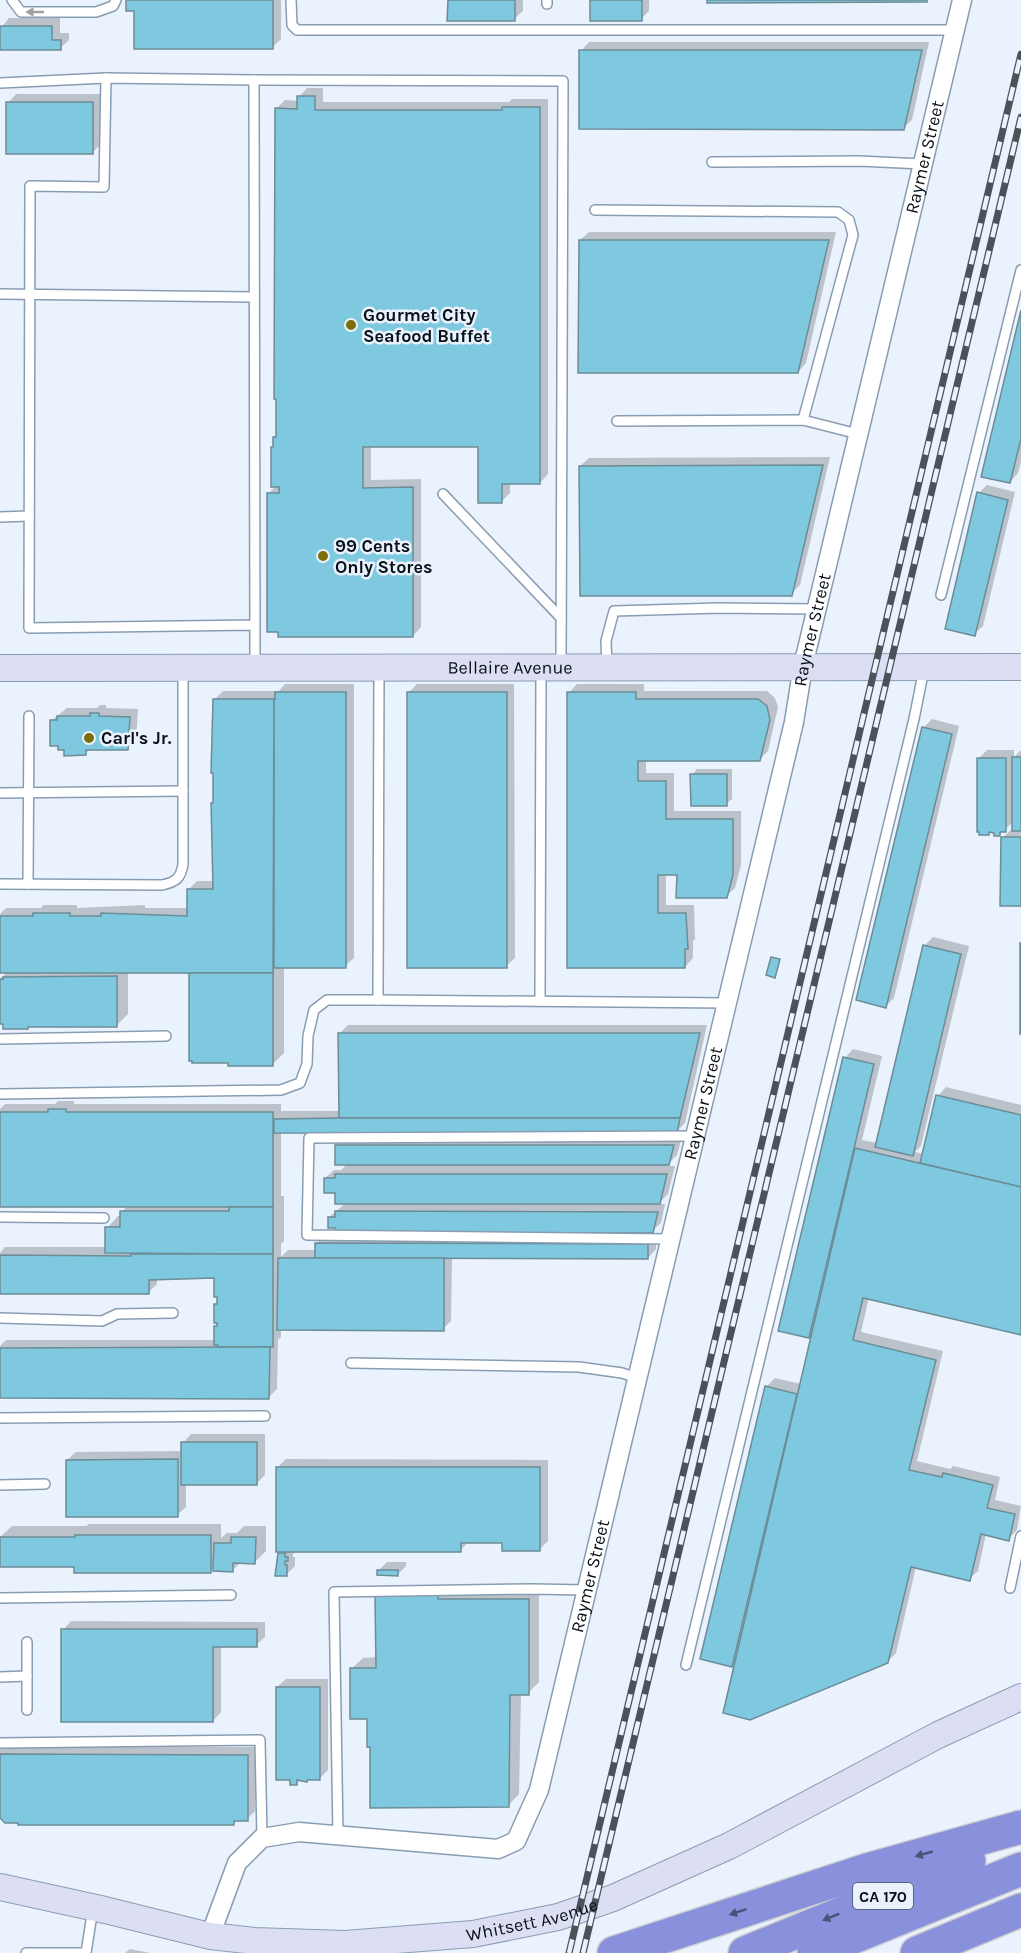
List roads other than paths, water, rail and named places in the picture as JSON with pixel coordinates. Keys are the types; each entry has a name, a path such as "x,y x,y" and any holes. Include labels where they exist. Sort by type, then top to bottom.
{"highway":[{"path":"614,1953 867,1870 1021,1827"},
{"name":"CA 170","path":"745,1953 1021,1840"},
{"path":"814,1953 1021,1869"},
{"path":"863,1953 1021,1888"},
{"path":"917,1953 1021,1910"},
{"path":"947,1953 1021,1910"}],"main road":[{"name":"Bellaire Avenue","path":"0,668 1021,667"},
{"name":"Whitsett Avenue","path":"0,1887 210,1936 255,1941 345,1944 473,1934 558,1917 613,1898 729,1846 938,1735 1021,1697"}],"street":[{"name":"Raymer Street","path":"262,1838 299,1832 498,1849 516,1841 539,1790 794,722 803,666 816,609 962,0"},
{"path":"210,1936 237,1863 262,1838"}],"lane":[{"path":"12,0 21,12 96,12 113,6 116,0"},
{"path":"291,0 291,26 297,30 955,30"},
{"path":"106,78 104,187 30,186 29,628 255,625"},
{"path":"0,83 106,78 563,81 561,618 551,666 540,1001"},
{"path":"254,80 255,667"},
{"path":"712,162 859,161 923,164"},
{"path":"595,210 838,212 849,220 853,235 803,420"},
{"path":"941,595 1021,270"},
{"path":"0,294 254,297"},
{"path":"617,421 803,420 858,434"},
{"path":"443,494 561,618"},
{"path":"0,517 29,516"},
{"path":"607,666 606,641 614,611 719,608 816,609"},
{"path":"686,1665 914,719 924,666"},
{"path":"0,884 162,885 175,882 181,876 183,864 183,667"},
{"path":"378,1000 380,667"},
{"path":"28,884 29,716"},
{"path":"0,793 183,791"},
{"path":"0,1094 281,1090 300,1083 307,1064 308,1036 314,1010 327,1000 726,1003"},
{"path":"0,1040 166,1036"},
{"path":"670,1239 306,1235 309,1138 695,1136"},
{"path":"0,1217 104,1218"},
{"path":"0,1318 102,1321 117,1314 172,1313"},
{"path":"351,1363 579,1367 622,1373 637,1378"},
{"path":"0,1418 265,1416"},
{"path":"0,1485 45,1484"},
{"path":"1010,1588 1021,1536"},
{"path":"338,1834 334,1592 586,1590"},
{"path":"0,1598 231,1595"},
{"path":"27,1642 27,1710"},
{"path":"0,1677 27,1676"},
{"path":"0,1743 261,1740 262,1838"},
{"path":"26,1953 86,1953 93,1907"}],"railway":[{"path":"569,1953 1021,54"},
{"path":"583,1953 1021,117"}],"place":[{"name":"Gourmet City Seafood Buffet","path":"351,325"},
{"name":"99 Cents Only Stores","path":"323,556"},
{"name":"Carl's Jr.","path":"89,738"}]}
